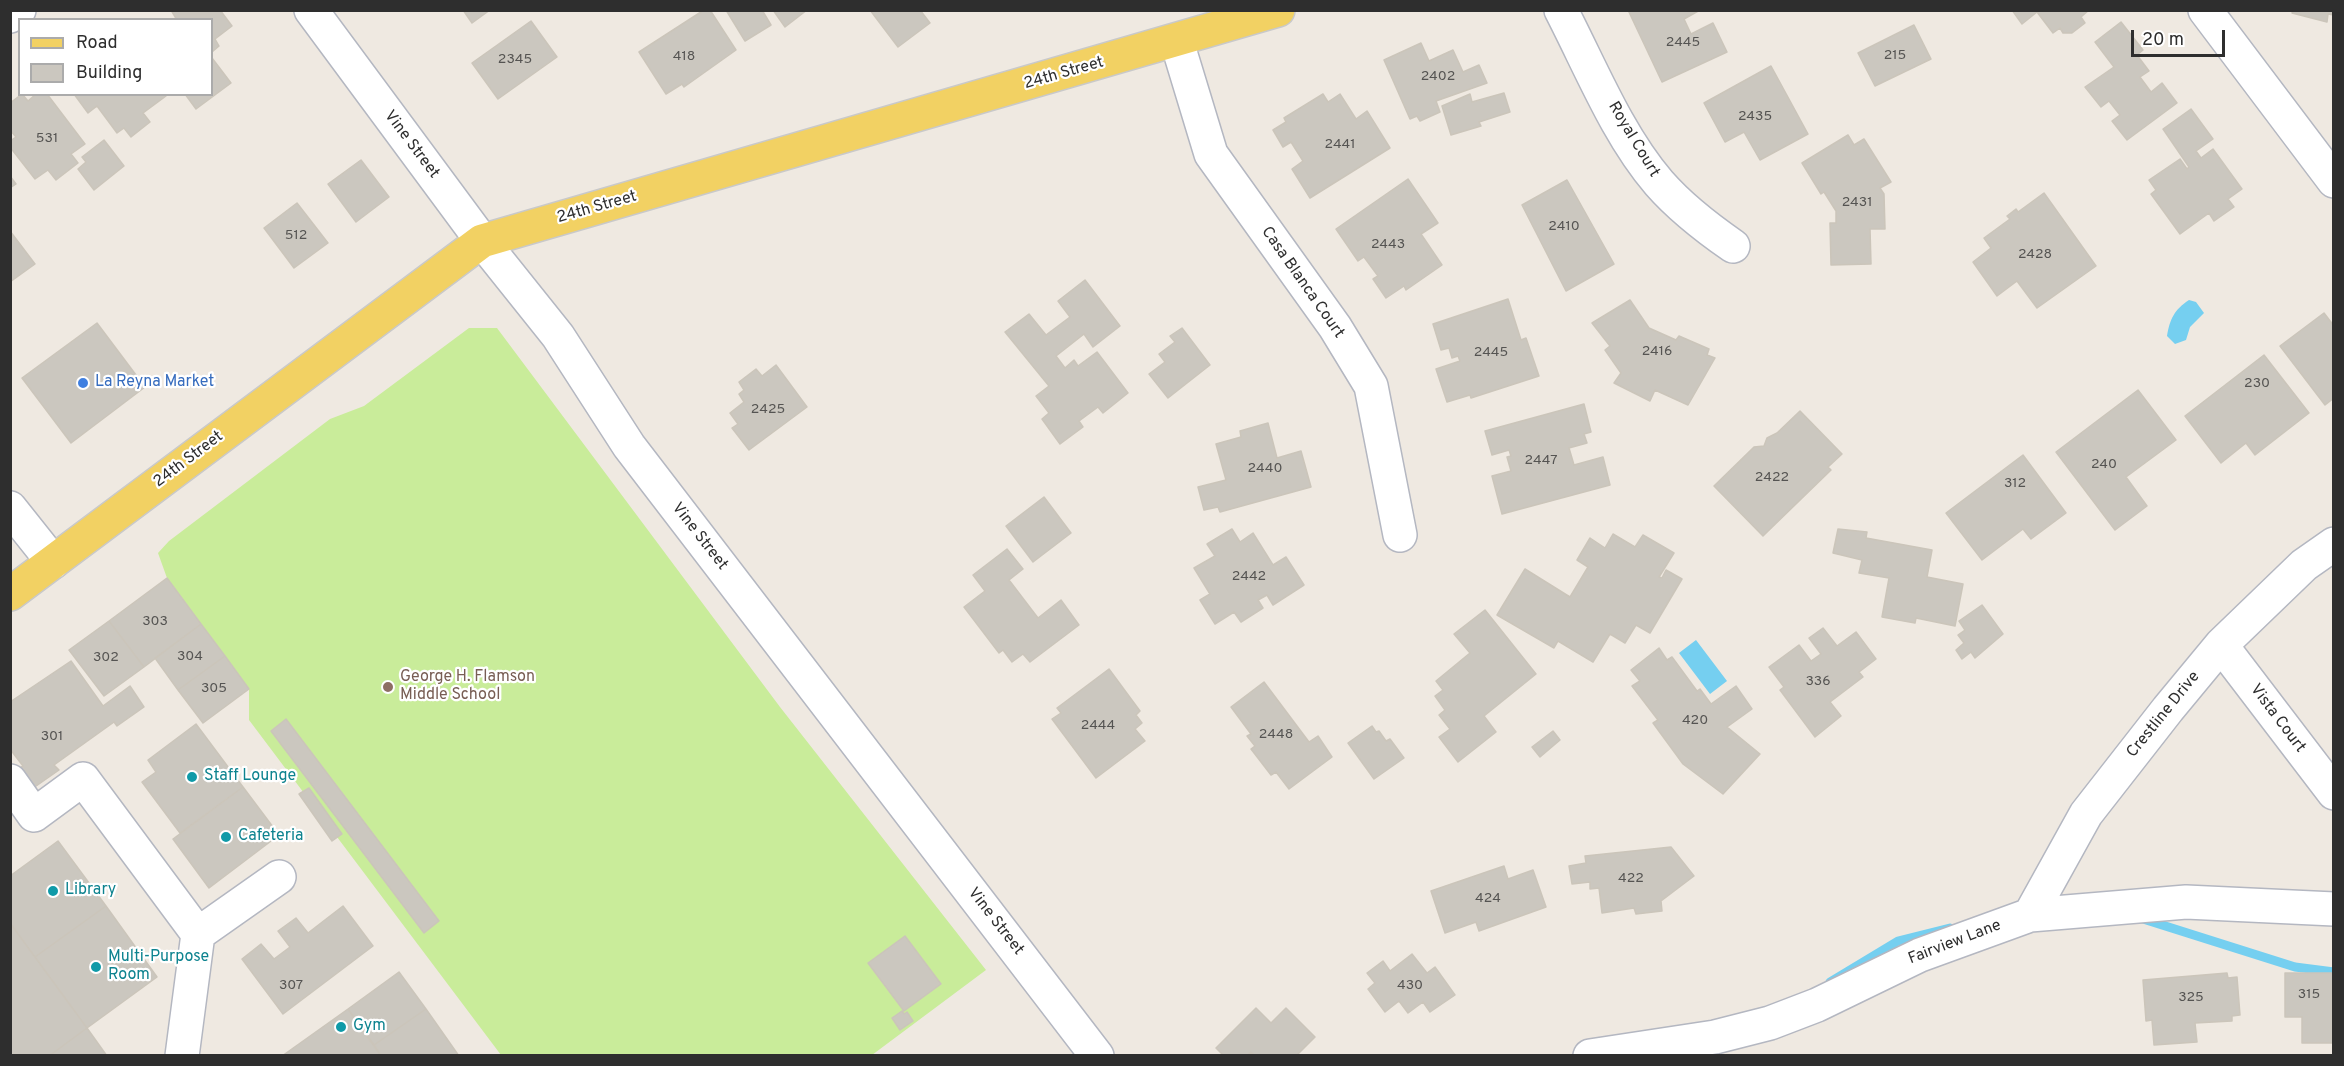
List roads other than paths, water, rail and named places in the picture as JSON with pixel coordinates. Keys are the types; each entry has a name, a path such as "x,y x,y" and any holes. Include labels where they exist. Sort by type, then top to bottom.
{"main road":[{"name":"24th Street","path":"10,594 482,241 1177,42 1278,10"}],"street":[{"path":"10,16 19,10"},
{"name":"Vine Street","path":"311,10 482,241 558,336 629,446 1097,1056"},
{"name":"Royal Court","path":"1561,10 1631,144 1660,184 1705,226 1733,246"},
{"path":"2205,10 2334,181"},
{"name":"Casa Blanca Court","path":"1177,42 1211,154 1335,327 1371,386 1400,535"},
{"path":"10,508 53,562"},
{"name":"Crestline Drive","path":"2030,915 2086,814 2221,645 2304,565 2334,544"},
{"name":"Vista Court","path":"2221,645 2334,793"},
{"path":"10,781 34,815 83,780 198,934 182,1056"},
{"path":"198,934 279,877"},
{"name":"Fairview Lane","path":"1590,1056 1715,1037 1770,1023 1817,1005 1920,955 2030,915 2186,902 2334,909"}],"water":[{"path":"2189,300 2196,302 2204,313 2190,327 2186,340 2175,344 2167,336 2170,325 2176,311"},
{"path":"1696,640 1727,681 1710,694 1679,653"}],"waterway":[{"path":"2140,918 2295,967 2334,972"},
{"path":"1830,982 1898,941 1950,928"}],"place":[{"name":"La Reyna Market","path":"83,383"},
{"name":"George H. Flamson Middle School","path":"388,687"},
{"name":"Staff Lounge","path":"192,777"},
{"name":"Cafeteria","path":"226,837"},
{"name":"Library","path":"53,891"},
{"name":"Multi-Purpose Room","path":"96,967"},
{"name":"Gym","path":"341,1027"}]}
